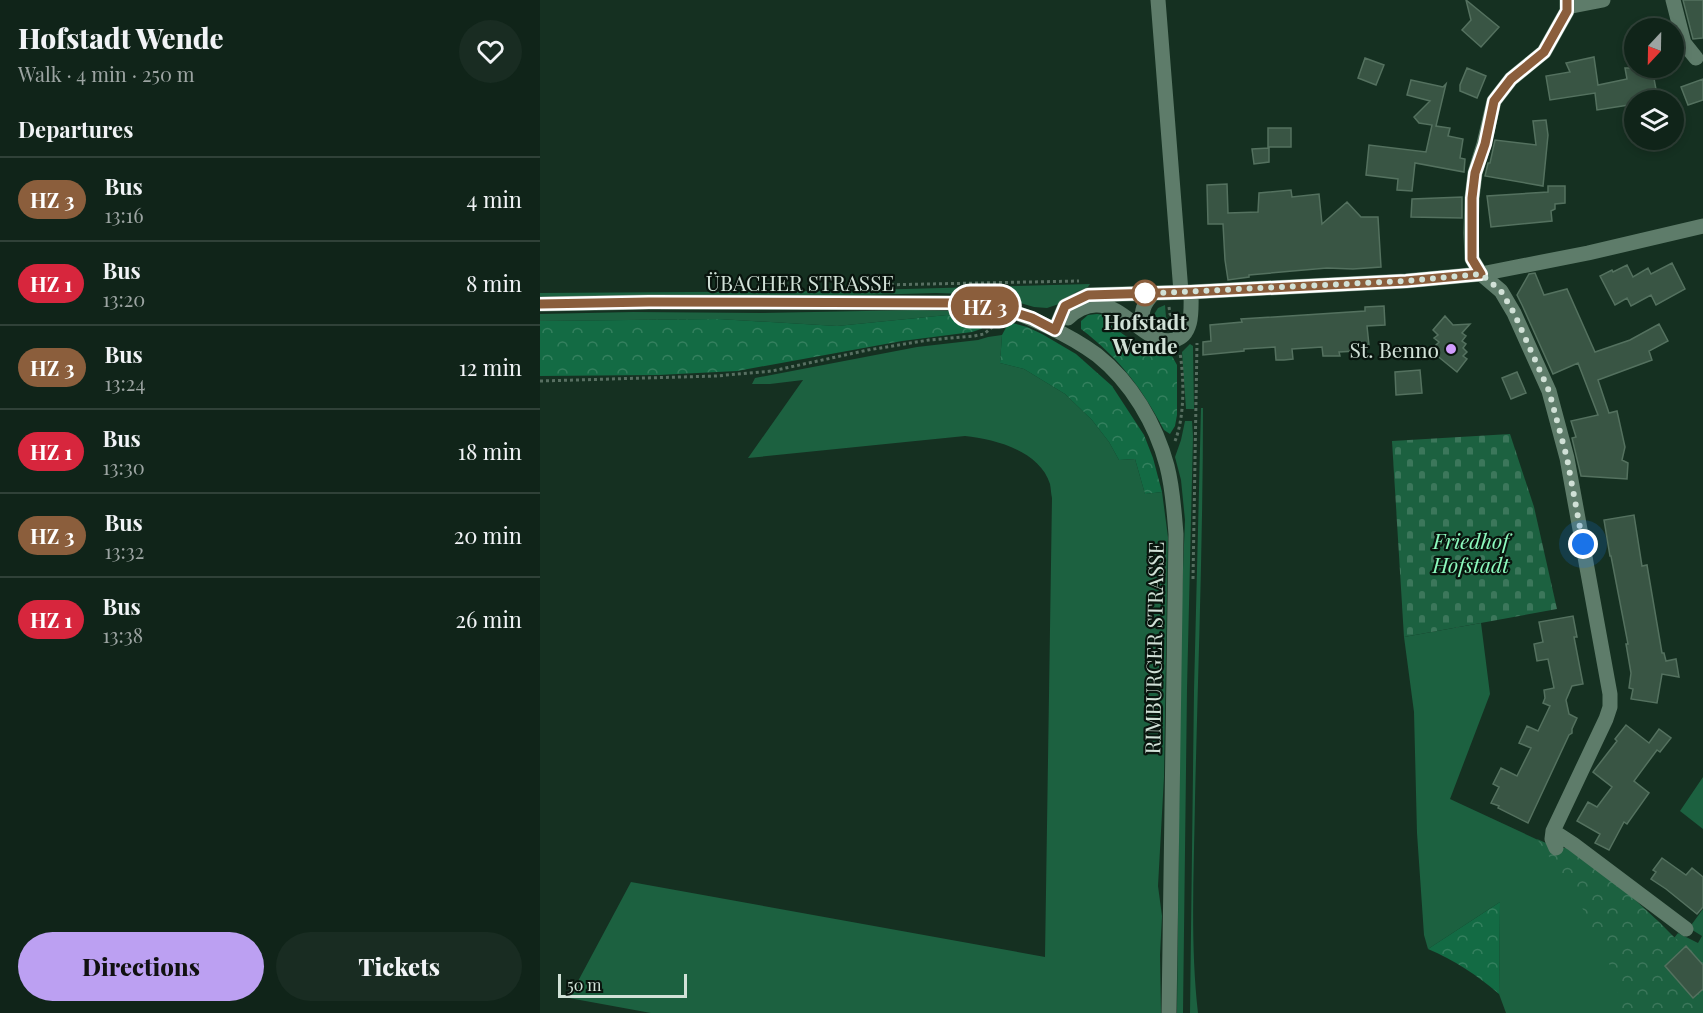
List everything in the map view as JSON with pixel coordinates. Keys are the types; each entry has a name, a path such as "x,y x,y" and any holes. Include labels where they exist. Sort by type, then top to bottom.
{"street":[{"path":"1055,330 1076,310 1098,304 1118,311 1160,340 1178,339 1187,329 1191,314 1186,292 1158,0"},
{"path":"1556,848 1552,839 1552,831 1606,719 1610,707 1610,694 1567,458 1549,391 1514,313 1501,291 1481,274 1472,259 1472,198 1475,173 1485,144 1494,101 1511,79 1544,52 1567,11 1567,4 1604,0"},
{"path":"1673,0 1684,44 1696,58"},
{"path":"1055,330 1065,306 1088,295 1406,281 1481,274 1588,253 1703,226"},
{"path":"1142,327 1145,303 1154,293"},
{"name":"ÜBACHER STRASSE","path":"540,304 966,303 1004,309 1032,318 1055,330"},
{"name":"RIMBURGER STRASSE","path":"1055,330 1097,356 1136,398 1154,429 1167,464 1173,489 1176,534 1169,1013"},
{"path":"1552,831 1573,844 1686,929"}],"path":[{"path":"540,381 716,376 771,371 868,350 984,333 994,327 1004,309"},
{"path":"1162,452 1175,441 1182,414 1182,362 1178,339"}],"green space":[{"path":"1090,284 1059,304 1047,308 1034,307 1000,297 936,293 540,299 540,293 829,291"},
{"path":"1165,305 1166,317 1172,324 1167,327 1156,324 1153,316 1158,308"},
{"path":"953,311 992,318 991,321 947,315 837,326 718,319 540,321 540,314"},
{"path":"947,315 991,321 981,329 972,332 902,341 737,371 658,375 540,376 540,321 718,319 837,326"},
{"path":"1088,315 1105,315 1103,320 1144,347 1153,352 1172,356 1177,365 1177,415 1175,426 1170,434 1164,430 1147,400 1118,363 1081,329 1081,321"},
{"path":"1009,322 1042,334 1076,354 1112,386 1144,435 1162,492 1145,494 1135,459 1119,460 1092,420 1065,394 1024,369 1000,363 1002,335"},
{"path":"1002,335 1000,363 1024,369 1065,394 1092,420 1119,460 1135,459 1145,494 1162,492 1168,537 1164,777 1158,886 1162,916 1161,1013 651,1013 569,998 631,882 1045,957 1052,498 1050,484 1045,473 1027,455 1015,449 990,440 965,436 748,458 803,380 752,384 755,378 917,347"},
{"path":"1190,344 1193,346 1194,409 1186,409 1182,352"},
{"path":"1201,408 1203,408 1202,506 1193,906 1198,1013 1190,1013 1194,691"},
{"path":"1185,421 1192,421 1193,436 1183,1013 1177,1013 1181,618 1185,520 1181,480 1175,457"},
{"name":"Friedhof Hofstadt","path":"1510,434 1534,507 1557,609 1404,637 1392,441"},
{"path":"1481,623 1490,694 1450,799 1549,845 1568,848 1659,922 1674,938 1678,933 1698,943 1702,936 1689,928 1703,909 1703,1013 1506,1013 1499,994 1500,902 1428,949 1424,935 1417,833 1414,712 1404,637"},
{"path":"1703,777 1703,829 1680,811"},
{"path":"1537,839 1557,848 1568,848 1617,883 1675,938 1703,957 1703,1013 1622,1013 1614,974 1578,899"},
{"path":"1500,902 1499,994 1465,968 1428,949"}],"building":[{"path":"1466,0 1499,27 1481,47 1462,30 1471,20"},
{"path":"1683,0 1703,0 1703,38 1693,39"},
{"path":"1594,57 1598,85 1627,78 1654,78 1656,90 1624,90 1624,106 1597,110 1595,93 1550,100 1546,76 1570,72 1566,63"},
{"path":"1365,58 1384,65 1376,85 1358,78"},
{"path":"1467,68 1486,76 1477,98 1460,91"},
{"path":"1703,79 1703,100 1688,105 1681,87"},
{"path":"1411,80 1443,87 1446,84 1436,126 1450,128 1448,136 1463,139 1460,158 1465,159 1464,172 1415,163 1412,191 1397,190 1398,179 1366,175 1369,145 1426,152 1432,125 1419,123 1414,117 1430,101 1407,95"},
{"path":"1546,120 1548,135 1543,186 1485,176 1495,140 1536,145 1533,121"},
{"path":"1268,128 1291,128 1291,147 1268,147"},
{"path":"1269,148 1269,162 1254,164 1252,149"},
{"path":"1227,184 1228,213 1258,212 1259,193 1291,190 1292,197 1319,194 1322,224 1347,202 1361,217 1378,217 1381,267 1327,268 1249,275 1249,277 1228,280 1223,224 1208,224 1207,185"},
{"path":"1548,186 1565,186 1565,203 1555,204 1555,209 1551,211 1552,221 1491,227 1487,196 1548,192"},
{"path":"1462,197 1462,218 1411,217 1412,199"},
{"path":"1672,263 1685,289 1656,305 1651,295 1631,306 1627,298 1615,305 1600,276 1627,265 1633,277 1648,268 1651,274"},
{"path":"1535,273 1544,295 1567,289 1595,352 1630,340 1659,324 1668,341 1649,351 1652,360 1598,380 1609,413 1617,411 1625,447 1622,460 1628,463 1627,479 1581,476 1572,438 1576,437 1571,421 1598,415 1578,363 1553,374 1517,295 1529,274"},
{"path":"1384,306 1385,325 1367,326 1369,345 1360,345 1357,351 1339,352 1340,356 1323,356 1322,347 1292,349 1293,359 1284,360 1276,360 1275,347 1203,355 1203,342 1211,341 1210,325 1242,322 1241,319 1365,311 1365,307"},
{"name":"St. Benno","path":"1445,316 1453,325 1470,324 1462,333 1466,336 1462,341 1466,344 1463,348 1467,352 1463,356 1467,359 1457,372 1435,354 1439,350 1435,346 1439,342 1434,338 1438,335 1433,330"},
{"path":"1420,370 1422,393 1396,395 1395,372"},
{"path":"1517,372 1526,393 1511,399 1502,378"},
{"path":"1634,515 1642,566 1647,565 1662,653 1666,661 1676,659 1679,677 1662,674 1657,703 1631,699 1633,689 1629,688 1631,673 1626,644 1628,644 1604,520"},
{"path":"1573,616 1577,637 1574,637 1583,684 1572,686 1566,700 1569,714 1577,718 1572,733 1569,735 1528,823 1491,803 1499,787 1493,784 1501,768 1517,776 1531,748 1519,743 1527,726 1538,731 1550,706 1543,703 1544,690 1554,688 1548,659 1537,661 1534,644 1543,642 1539,622"},
{"path":"1626,725 1649,743 1659,729 1671,738 1660,752 1657,750 1634,781 1649,793 1627,824 1624,822 1609,850 1595,843 1600,834 1577,821 1588,802 1597,807 1612,787 1593,772 1617,741 1615,739"},
{"path":"1662,858 1686,875 1692,868 1703,877 1703,907 1697,914 1651,879 1656,872 1653,870"},
{"path":"1686,946 1703,965 1703,989 1693,998 1665,966"}],"bus line":[{"path":"540,304 966,303 1004,309 1032,318 1055,330 1065,306 1088,295 1406,281 1481,274 1472,259 1472,198 1475,173 1485,144 1494,101 1511,79 1544,52 1567,11 1567,0"}],"place":[{"name":"Hofstadt Wende","path":"1145,293"},
{"name":"St. Benno","path":"1451,349"}],"route":[{"path":"1145,293 1138,294 1406,281 1481,274 1501,291 1514,313 1549,391 1567,458 1583,544"}]}
